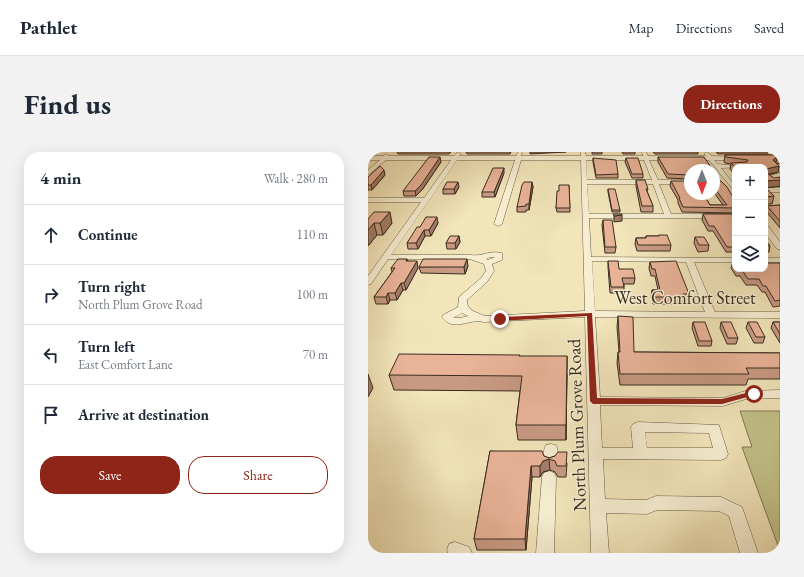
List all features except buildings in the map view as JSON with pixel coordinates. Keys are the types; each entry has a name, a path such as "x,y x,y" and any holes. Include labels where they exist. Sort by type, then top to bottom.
{"street":[{"path":"368,173 391,152"},
{"path":"607,152 609,158"},
{"path":"618,152 620,158"},
{"path":"679,154 707,154 742,158"},
{"path":"368,158 457,155 520,155 557,158 557,163 583,158 707,154"},
{"path":"707,154 714,164"},
{"path":"368,282 457,155"},
{"path":"498,224 520,155"},
{"path":"645,155 668,216"},
{"path":"770,158 779,155"},
{"name":"North Plum Grove Road","path":"583,158 600,553"},
{"path":"720,166 732,166"},
{"path":"720,171 732,186"},
{"path":"780,175 767,178 772,181 780,181"},
{"path":"584,182 684,182"},
{"path":"722,182 729,182"},
{"path":"768,190 780,190"},
{"path":"368,200 426,200"},
{"path":"585,216 732,216"},
{"path":"768,232 780,247"},
{"path":"386,257 484,261 490,271 484,280 462,298 462,306 474,317"},
{"path":"587,259 732,260"},
{"path":"689,260 711,315"},
{"path":"768,260 780,260"},
{"path":"464,308 450,314 448,317 449,319 452,322 458,322 474,317"},
{"name":"West Comfort Street","path":"474,317 484,320 590,314 780,315"},
{"path":"593,401 722,402 750,394 780,394"},
{"path":"596,454 641,454 721,454 714,428 638,427 641,454"},
{"path":"545,553 550,463"},
{"path":"598,506 647,507 656,503 722,504 736,512 749,553"}],"shaded area":[{"path":"740,411 780,411 780,551 742,447 752,447"}],"route":[{"path":"500,319 590,314 593,401 722,402 745,395 754,394"}]}
